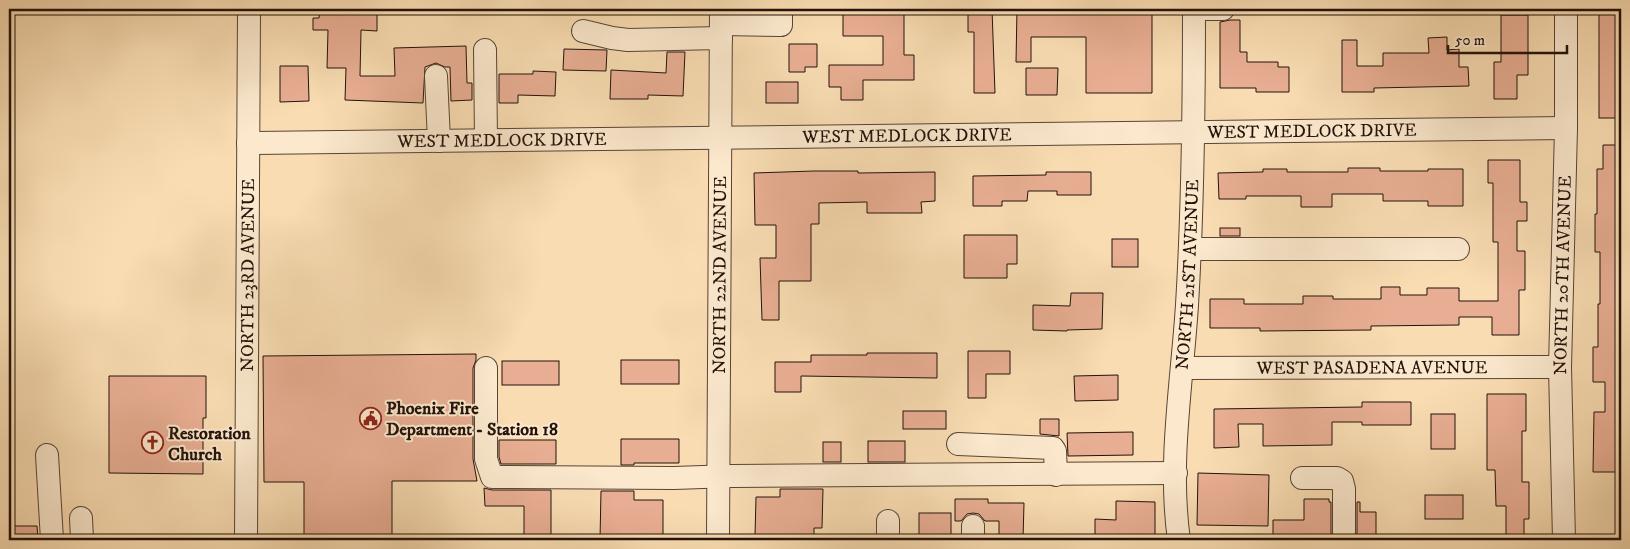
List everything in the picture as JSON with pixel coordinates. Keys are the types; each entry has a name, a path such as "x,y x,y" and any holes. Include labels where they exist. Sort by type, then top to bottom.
{"street":[{"name":"NORTH 23RD AVENUE","path":"246,540 249,9"},
{"path":"583,31 628,40 721,24 781,26 781,9"},
{"path":"1194,9 1223,9"},
{"name":"NORTH 21ST AVENUE","path":"1179,540 1176,473 1178,412 1183,368 1190,250 1194,131 1194,9"},
{"name":"NORTH 20TH AVENUE","path":"1564,540 1560,367 1566,128 1566,9"},
{"name":"NORTH 22ND AVENUE","path":"718,540 721,24"},
{"path":"485,50 486,140"},
{"path":"436,76 439,141"},
{"name":"WEST MEDLOCK DRIVE","path":"248,143 721,136 1566,128"},
{"path":"1190,250 1458,250"},
{"name":"WEST PASADENA AVENUE","path":"1183,368 1560,367"},
{"path":"486,368 486,458 492,477 674,478 718,476 1176,473"},
{"path":"958,444 1053,448 1055,451 1056,474"},
{"path":"48,455 52,540"},
{"path":"1302,478 1337,478 1342,481 1344,489 1344,540"}],"building":[{"path":"320,9 377,9 377,31 361,30 360,76 395,76 394,48 466,46 467,83 472,83 472,100 451,101 450,67 436,63 425,67 423,103 345,100 346,68 327,68 328,30 313,30 313,18 319,18"},
{"path":"843,9 904,9 904,55 914,55 914,80 863,80 863,100 841,100 841,87 829,87 829,65 883,65 883,36 843,36"},
{"path":"968,9 992,9 995,93 974,93 974,32 968,32"},
{"path":"1017,9 1152,9 1152,93 1086,93 1086,37 1031,37 1031,62 1016,62"},
{"path":"1599,9 1621,9 1621,118 1599,118"},
{"path":"1501,15 1528,15 1528,75 1517,75 1517,99 1494,99 1494,62 1501,62"},
{"path":"1240,20 1240,52 1247,52 1247,62 1278,62 1278,67 1289,67 1289,92 1256,92 1256,88 1220,88 1220,22"},
{"path":"1447,37 1447,50 1459,49 1459,67 1468,67 1469,86 1374,88 1374,92 1342,92 1342,40 1357,40 1357,66 1383,66 1383,53 1429,53 1428,38"},
{"path":"789,44 817,44 817,67 805,67 805,72 789,72"},
{"path":"564,49 607,50 606,71 563,70"},
{"path":"667,52 685,52 683,96 648,95 648,99 610,99 611,70 666,73"},
{"path":"280,66 308,66 309,101 280,102"},
{"path":"1026,68 1058,68 1057,95 1026,95"},
{"path":"533,71 556,72 555,96 518,95 518,103 499,103 499,74 533,74"},
{"path":"766,82 798,82 798,103 766,103"},
{"path":"1603,145 1621,145 1621,472 1593,472 1594,412 1605,412 1605,382 1593,382 1593,347 1598,347 1598,304 1600,304 1600,252 1595,252 1595,214 1597,214 1597,169 1603,169"},
{"path":"1488,160 1520,160 1520,202 1527,202 1527,221 1517,221 1517,251 1525,251 1525,290 1519,290 1519,335 1492,335 1492,317 1459,317 1459,325 1371,326 1371,330 1260,331 1260,328 1210,328 1210,299 1244,299 1244,304 1303,304 1303,296 1333,296 1333,299 1381,299 1381,287 1400,287 1400,295 1427,295 1427,288 1459,288 1459,301 1498,301 1498,242 1493,242 1493,183 1488,183"},
{"path":"1348,168 1380,168 1380,171 1463,169 1463,206 1428,206 1428,201 1383,201 1383,194 1332,194 1332,207 1301,207 1301,196 1246,196 1246,199 1219,199 1218,173 1263,172 1263,169 1287,169 1287,172 1348,172"},
{"path":"858,171 858,173 935,172 935,201 921,202 922,213 867,213 867,202 819,203 819,224 811,224 811,281 779,281 779,320 762,320 760,258 776,258 776,225 755,225 754,173"},
{"path":"1046,172 1091,172 1091,195 1057,195 1057,191 1028,191 1027,201 1002,201 1002,206 973,206 973,176 1046,175"},
{"path":"1220,228 1240,228 1240,236 1220,236"},
{"path":"964,235 1017,235 1017,264 1007,264 1007,278 964,278"},
{"path":"1112,239 1138,239 1138,267 1112,267"},
{"path":"1071,293 1103,293 1102,329 1033,330 1033,305 1070,306"},
{"path":"968,351 1010,351 1010,374 986,374 986,398 968,398"},
{"path":"867,353 937,353 937,378 801,376 801,392 775,392 775,362 811,362 811,355 867,355"},
{"name":"Phoenix Fire Department - Station 18","path":"476,354 473,368 473,459 477,481 392,481 392,540 304,540 304,482 264,482 263,356"},
{"path":"621,360 679,360 679,384 621,384"},
{"path":"502,361 559,361 559,385 502,385"},
{"path":"1118,375 1118,400 1075,401 1074,376"},
{"path":"109,376 206,376 206,418 203,418 203,474 109,473"},
{"path":"1487,394 1526,394 1526,431 1522,431 1522,482 1529,482 1529,519 1524,519 1524,540 1506,540 1506,506 1496,506 1495,470 1487,470"},
{"path":"1362,402 1411,402 1411,425 1362,425 1362,422 1332,422 1332,445 1263,446 1263,424 1238,424 1239,447 1214,448 1214,409 1362,407"},
{"path":"903,411 946,411 946,429 903,429"},
{"path":"1431,414 1455,414 1455,449 1431,449"},
{"path":"1040,419 1059,419 1059,436 1040,434"},
{"path":"1133,432 1133,455 1068,456 1067,433"},
{"path":"621,439 679,439 679,463 634,463 634,465 621,465"},
{"path":"499,440 556,440 556,464 501,464"},
{"path":"868,441 905,441 905,462 868,462"},
{"path":"823,442 841,442 841,462 823,462"},
{"path":"1198,473 1269,475 1268,526 1197,525"},
{"path":"484,488 492,490 551,490 551,540 524,540 524,506 485,506"},
{"path":"780,489 823,489 822,528 814,528 814,540 778,540 779,536 755,536 756,497 780,497"},
{"path":"601,491 634,491 634,500 663,500 663,540 600,540"},
{"path":"1425,495 1463,495 1463,519 1425,519"},
{"path":"955,499 988,499 988,503 1024,503 1023,540 999,540 999,521 985,521 979,514 967,514 961,521 955,521"},
{"path":"1304,499 1329,499 1329,502 1331,502 1331,540 1273,540 1273,520 1304,520"},
{"path":"1116,501 1155,502 1155,540 1095,540 1095,519 1116,520"},
{"path":"1357,502 1360,502 1360,512 1376,512 1376,540 1357,540"},
{"path":"919,513 951,513 951,540 919,540"},
{"path":"12,526 37,526 38,540 12,540"}],"place":[{"name":"Phoenix Fire Department - Station 18","path":"370,418"},
{"name":"Restoration Church","path":"152,443"}]}
